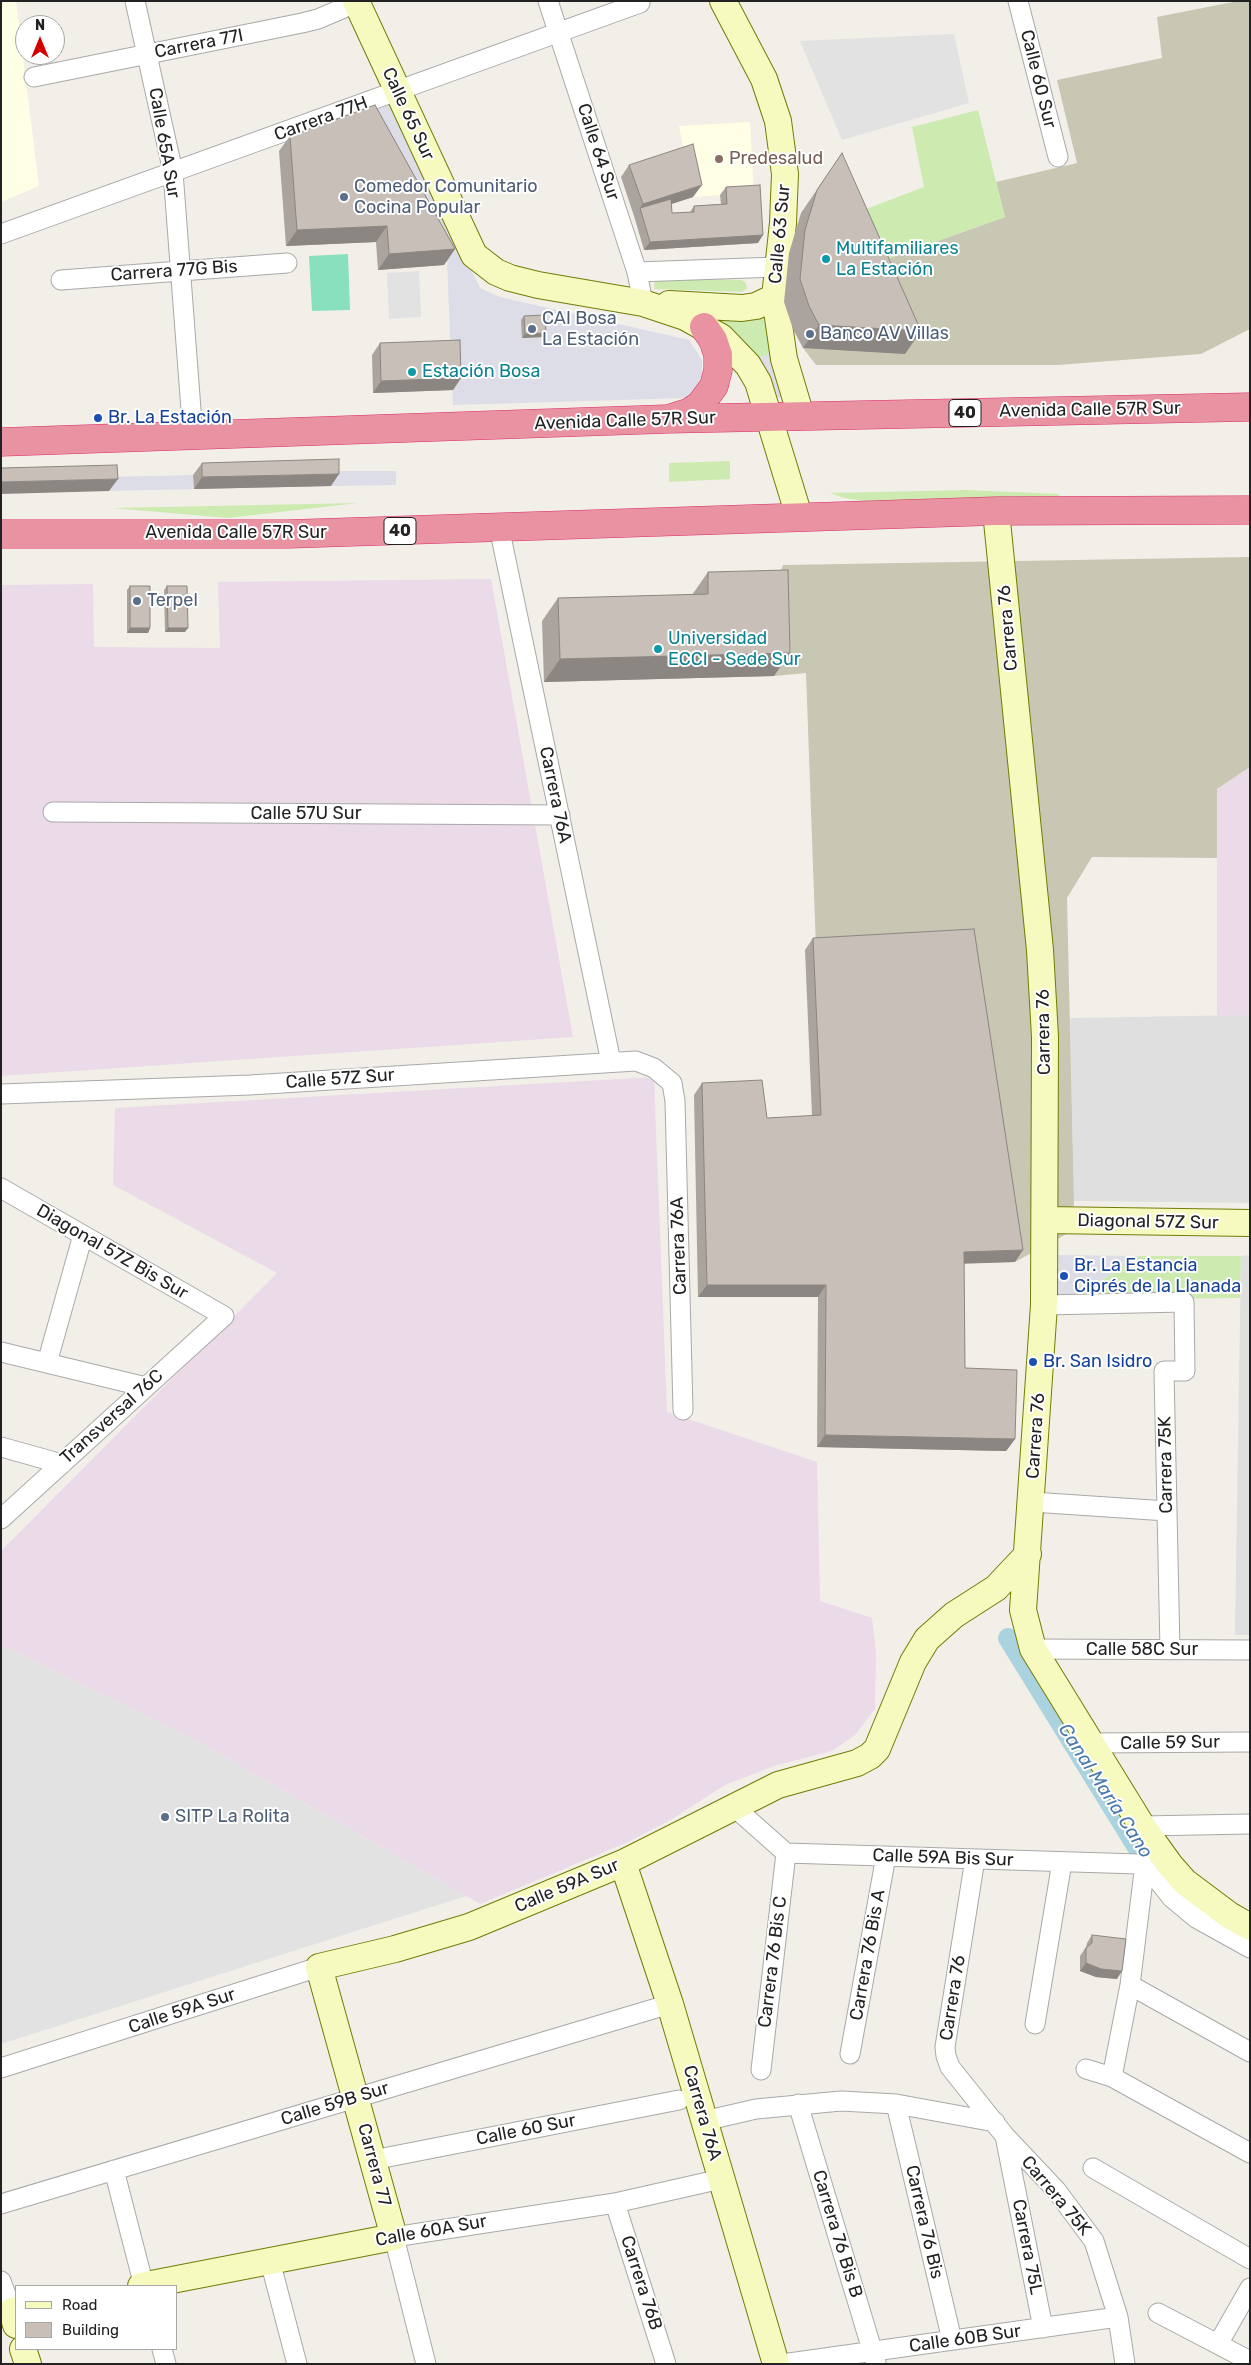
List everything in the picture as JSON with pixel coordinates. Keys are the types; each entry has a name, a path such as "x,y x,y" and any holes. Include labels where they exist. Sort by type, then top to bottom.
{"highway":[{"path":"667,419 679,416 700,405 714,386 718,370 718,355 713,340 704,327"},
{"path":"1217,407 1250,392"},
{"name":"Avenida Calle 57R Sur","path":"1,442 768,416 1250,407"},
{"name":"Avenida Calle 57R Sur","path":"1,534 268,534 996,511 1250,510"}],"street":[{"name":"Calle 65A Sur","path":"134,1 173,172 193,436"},
{"name":"Calle 64 Sur","path":"548,1 638,272 643,303"},
{"name":"Calle 63 Sur","path":"723,1 764,79 778,121 786,174 775,297 784,359 801,416"},
{"name":"Calle 60 Sur","path":"1018,1 1058,157"},
{"name":"Carrera 77I","path":"34,77 302,23 318,19 358,2"},
{"name":"Calle 65 Sur","path":"358,2 470,248 480,260 496,272 529,284 643,303"},
{"name":"Carrera 77H","path":"1,234 640,3"},
{"name":"Carrera 77G Bis","path":"61,280 287,263"},
{"path":"638,272 777,267"},
{"path":"643,303 742,308 756,306 775,297"},
{"path":"643,303 664,309 721,337 748,365 764,399 799,516"},
{"name":"Carrera 76","path":"996,511 1042,972 1044,1037 1046,1220 1044,1305 1032,1502 1023,1610 1034,1649 1142,1826 1158,1865 1243,1919"},
{"name":"Carrera 76A","path":"499,527 611,1062"},
{"name":"Calle 57U Sur","path":"53,812 560,815"},
{"name":"Calle 57Z Sur","path":"1,1094 250,1085 636,1061 654,1068 672,1082"},
{"name":"Carrera 76A","path":"672,1082 675,1101 683,1410"},
{"name":"Diagonal 57Z Bis Sur","path":"2,1190 224,1316"},
{"name":"Diagonal 57Z Sur","path":"1046,1220 1250,1223"},
{"path":"47,1363 83,1235"},
{"name":"Carrera 75K","path":"1044,1305 1184,1302 1185,1371 1164,1371 1170,1650"},
{"name":"Transversal 76C","path":"1,1519 224,1316"},
{"path":"1,1352 146,1387"},
{"path":"1,1447 62,1464"},
{"path":"1032,1502 1167,1511"},
{"name":"Calle 59A Sur","path":"1,2068 319,1967 395,1949 469,1927 623,1864 733,1806 778,1785 857,1762 870,1756 877,1749 913,1662 927,1639 954,1615 996,1588 1028,1554"},
{"name":"Calle 58C Sur","path":"1034,1649 1250,1650"},
{"name":"Calle 59 Sur","path":"1091,1744 1250,1742"},
{"path":"733,1806 786,1853"},
{"path":"1142,1826 1250,1824"},
{"name":"Calle 59A Bis Sur","path":"786,1853 1158,1865"},
{"name":"Carrera 76 Bis C","path":"761,2070 786,1853"},
{"name":"Carrera 76 Bis A","path":"850,2054 886,1856"},
{"name":"Carrera 76","path":"975,1859 945,2047 950,2067 1000,2129"},
{"path":"1035,2024 1062,1862"},
{"name":"Carrera 76A","path":"623,1864 670,2004 776,2364"},
{"path":"1158,1865 1172,1898 1190,1913 1250,1948"},
{"path":"1112,2077 1130,1985 1158,1865"},
{"name":"Carrera 77","path":"319,1967 394,2237 426,2364"},
{"path":"1130,1985 1250,2052"},
{"name":"Calle 59B Sur","path":"1,2204 670,2004"},
{"path":"1086,2069 1112,2077 1250,2153"},
{"name":"Calle 60 Sur","path":"373,2160 679,2100"},
{"path":"704,2121 756,2109 841,2101 896,2104 1000,2129"},
{"name":"Carrera 76 Bis B","path":"798,2104 874,2358"},
{"name":"Carrera 76 Bis","path":"896,2104 952,2340"},
{"name":"Carrera 75K","path":"1000,2129 1056,2190 1094,2241 1118,2317 1125,2364"},
{"name":"Carrera 75L","path":"1000,2129 1043,2328"},
{"path":"1093,2168 1250,2259"},
{"path":"114,2170 143,2285"},
{"name":"Calle 60A Sur","path":"148,2285 394,2237 615,2203 721,2179"},
{"name":"Carrera 76B","path":"615,2203 666,2364"},
{"path":"270,2261 297,2364"},
{"path":"1,2281 12,2315"},
{"path":"1218,2344 1250,2288"},
{"path":"1158,2312 1250,2361"},
{"name":"Calle 60B Sur","path":"782,2364 874,2358 952,2340 1118,2317"},
{"path":"23,2350 28,2364"},
{"path":"162,2350 166,2364"}],"shaded area":[{"path":"1,1 16,1 18,15 15,15 15,65 24,65 39,186 1,202"},
{"path":"1238,1 1250,1 1250,329 1201,354 1058,365 816,365 803,348 905,354 867,266 1005,217 996,182 1077,163 1057,80 1162,58 1157,17"},
{"path":"954,34 969,103 842,140 800,41"},
{"path":"388,100 480,288 500,297 689,340 702,360 702,377 688,398 453,405 447,261 372,106"},
{"name":"Predesalud","path":"750,122 754,193 693,197 679,126"},
{"path":"419,271 421,317 389,319 387,273"},
{"path":"772,353 783,398 774,397 758,358"},
{"path":"330,471 396,471 396,485 331,486"},
{"path":"193,475 194,489 109,491 109,477"},
{"path":"1250,557 1250,767 1217,789 1217,858 1092,857 1067,898 1074,1201 1072,1231 1015,1262 995,1134 816,949 806,673 774,676 772,593 783,565"},
{"path":"491,579 573,1037 1,1076 1,585 93,584 94,647 220,648 218,582"},
{"path":"1250,767 1250,1015 1217,1016 1217,789"},
{"path":"1250,1015 1250,1203 1074,1201 1070,1018"},
{"path":"654,1077 667,1412 817,1462 820,1601 872,1618 876,1653 875,1709 855,1735 832,1751 774,1766 725,1785 672,1819 628,1842 480,1904 193,1739 1,1645 1,1551 277,1273 113,1185 115,1108"},
{"path":"1057,1255 1139,1256 1071,1300 1056,1297"},
{"path":"1250,1255 1250,1635 1235,1635 1241,1256"},
{"name":"SITP La Rolita","path":"1,1645 193,1739 466,1896 1,2044"}],"green space":[{"path":"978,110 1005,217 867,266 845,217 924,187 912,127"},
{"path":"348,254 350,310 312,311 309,256"},
{"path":"655,278 742,280 746,283 747,289 742,292 654,289"},
{"path":"703,315 764,318 772,353 758,358"},
{"path":"730,461 730,479 669,482 669,463"},
{"path":"967,490 1059,494 1058,499 863,501 844,498 830,493"},
{"path":"358,503 228,518 112,508"},
{"path":"1139,1256 1241,1256 1240,1298 1071,1300"}],"building":[{"name":"Comedor Comunitario Cocina Popular","path":"375,105 455,249 389,254 387,226 297,230 290,136"},
{"path":"693,144 702,185 643,204 629,165"},
{"name":"Multifamiliares La Estación","path":"842,153 921,331 819,325 809,306 800,279 805,230 817,190"},
{"path":"760,185 763,235 650,242 640,208 671,199 672,213 694,212 694,206 727,204 726,187"},
{"name":"CAI Bosa La Estación","path":"545,315 546,333 525,334 524,316"},
{"name":"Estación Bosa","path":"460,340 461,378 381,381 380,343"},
{"path":"339,459 339,474 202,477 202,463"},
{"path":"117,465 118,479 1,482 1,468"},
{"name":"Universidad ECCI - Sede Sur","path":"788,570 790,653 560,659 558,598 708,594 708,572"},
{"name":"Terpel","path":"130,586 150,586 150,628 130,628"},
{"path":"167,586 187,586 188,628 168,628"},
{"path":"974,929 1023,1250 964,1252 965,1368 1017,1370 1015,1439 825,1435 826,1285 707,1285 702,1083 762,1080 767,1118 821,1115 813,938"},
{"path":"1092,1935 1126,1939 1122,1971 1101,1969 1086,1963 1086,1948 1092,1943"}],"waterway":[{"name":"Canal María Cano","path":"1008,1638 1140,1852 1161,1873"}],"place":[{"name":"Predesalud","path":"719,159"},
{"name":"Comedor Comunitario Cocina Popular","path":"344,197"},
{"name":"Multifamiliares La Estación","path":"826,259"},
{"name":"CAI Bosa La Estación","path":"532,329"},
{"name":"Banco AV Villas","path":"810,334"},
{"name":"Estación Bosa","path":"412,372"},
{"name":"Br. La Estación","path":"98,418"},
{"name":"Terpel","path":"137,601"},
{"name":"Universidad ECCI - Sede Sur","path":"658,649"},
{"name":"Br. La Estancia Ciprés de la Llanada","path":"1064,1276"},
{"name":"Br. San Isidro","path":"1033,1362"},
{"name":"SITP La Rolita","path":"165,1817"}]}
